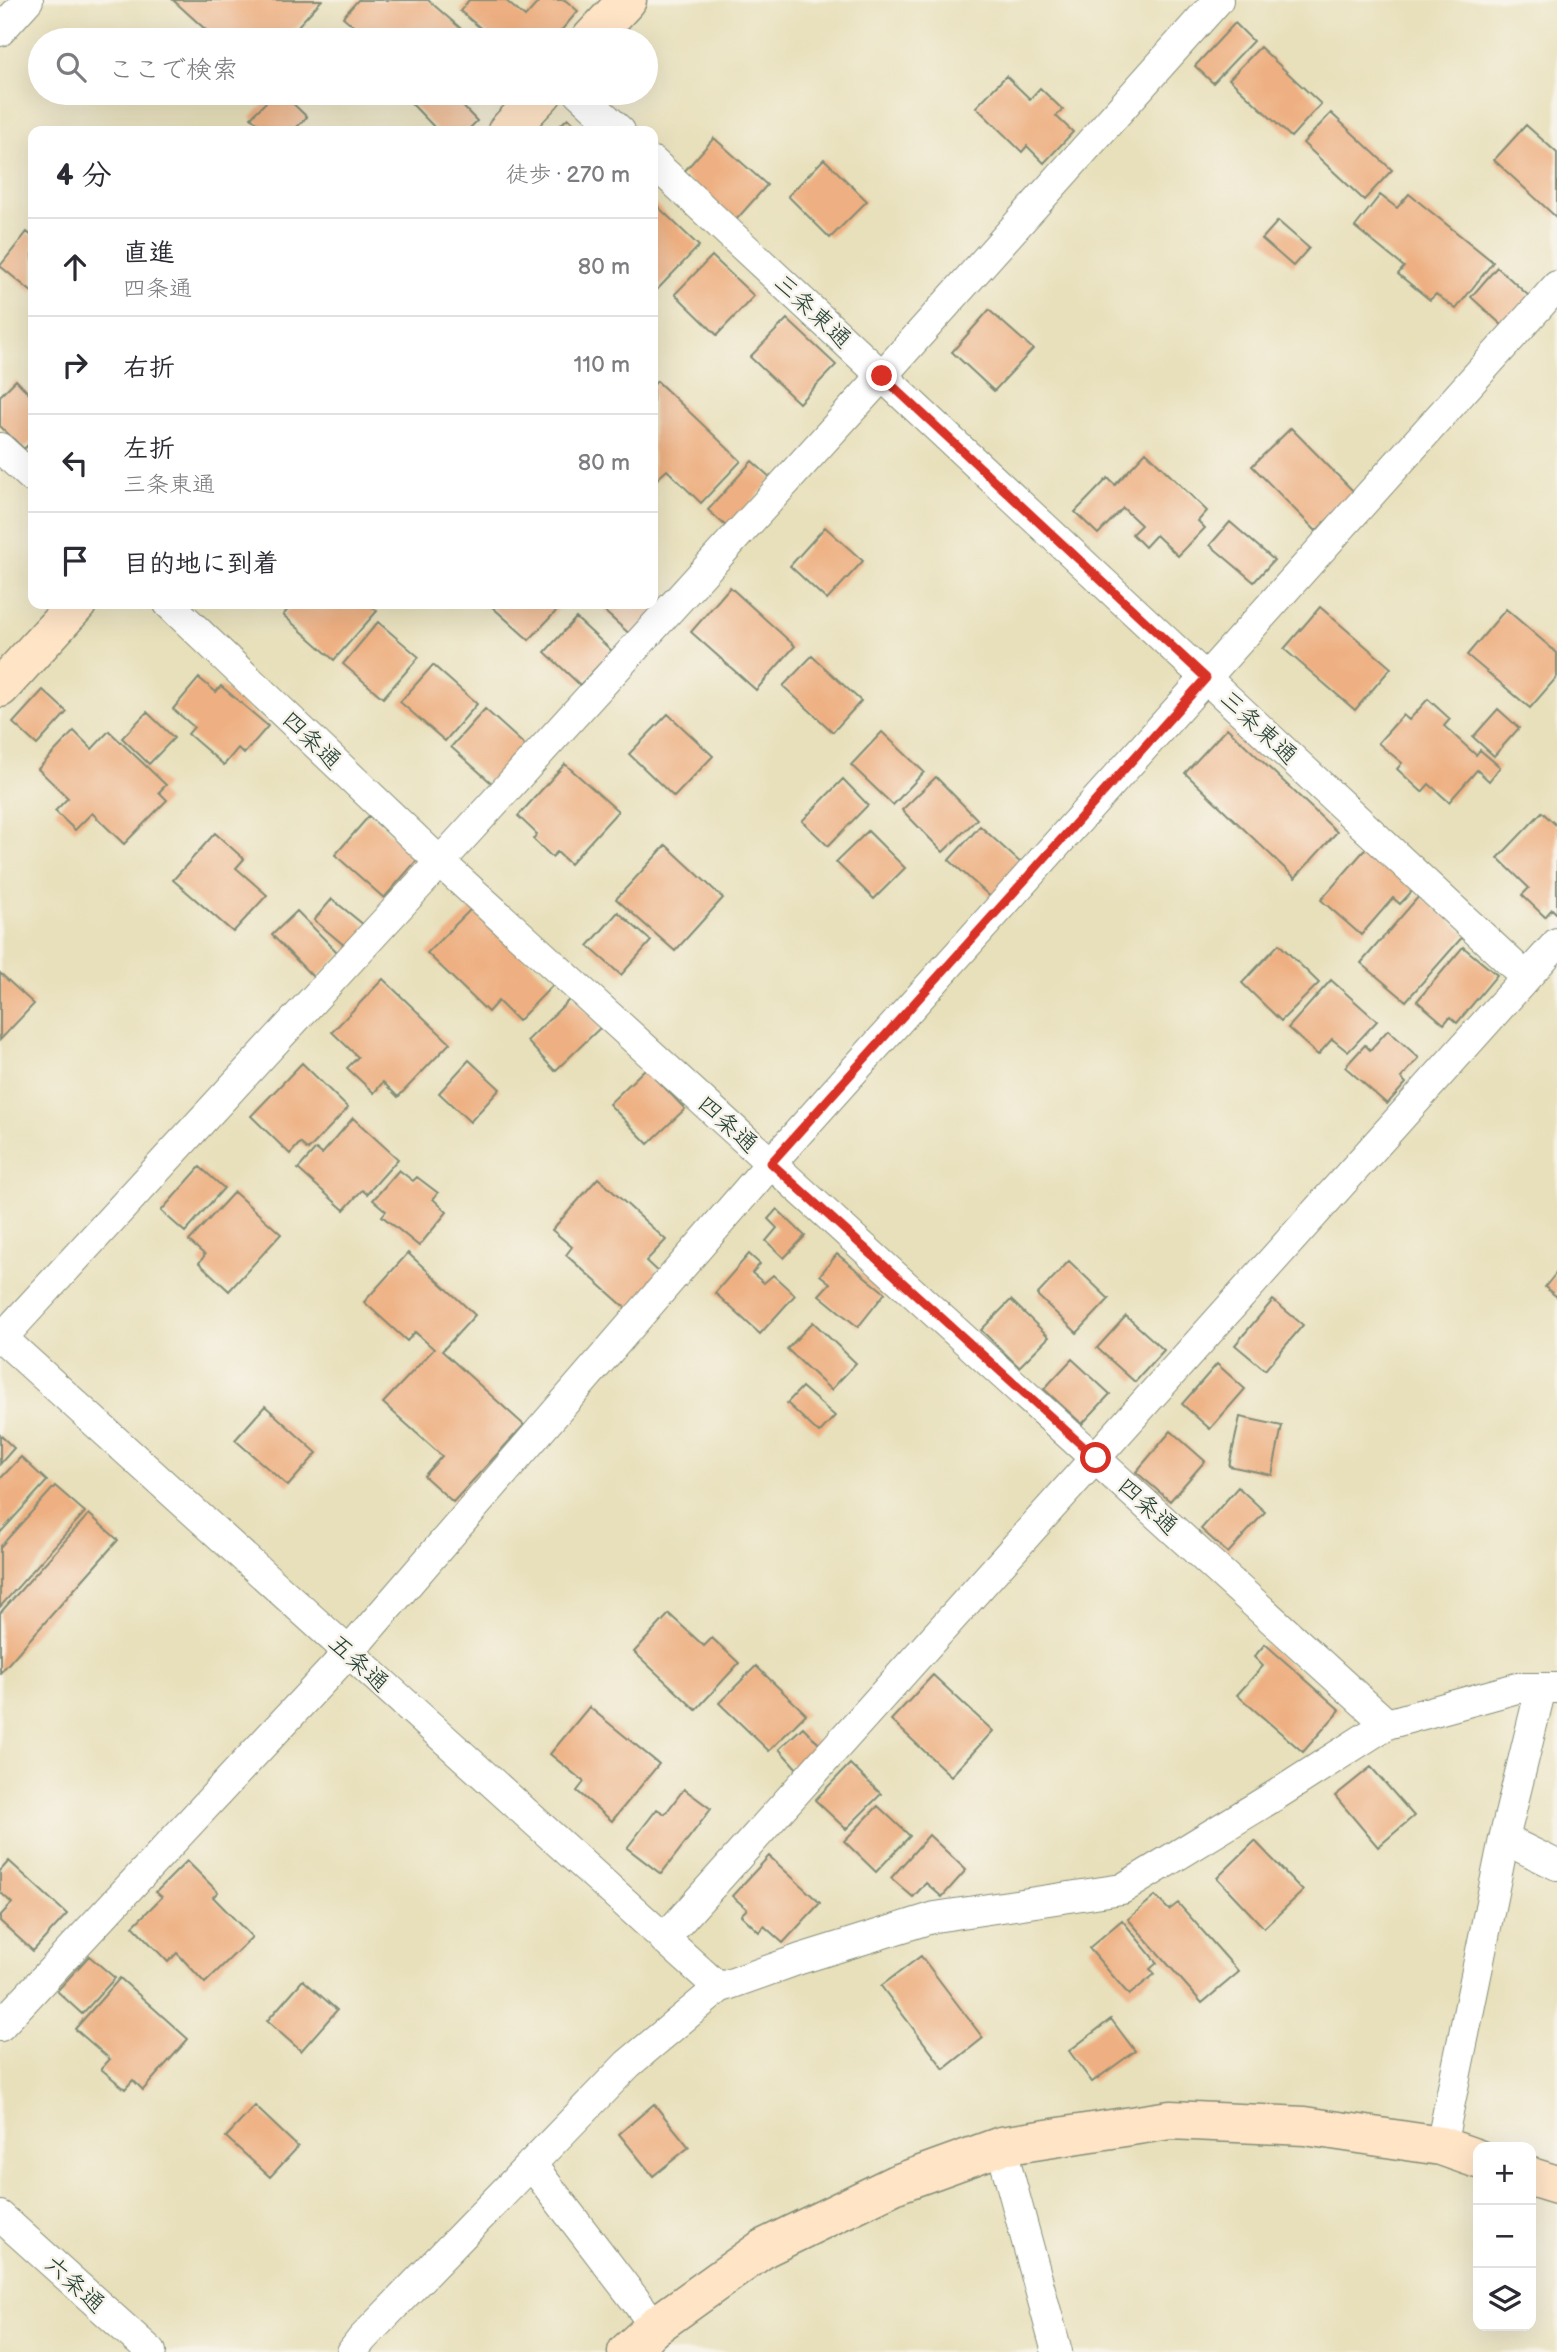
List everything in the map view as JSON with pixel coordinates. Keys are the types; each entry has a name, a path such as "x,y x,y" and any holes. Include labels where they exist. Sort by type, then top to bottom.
{"street":[{"path":"0,31 29,0"},
{"path":"601,28 627,0"},
{"path":"1,1338 440,862 882,376 1218,0"},
{"path":"513,126 532,105"},
{"path":"592,105 615,126"},
{"name":"三条東通","path":"658,167 1526,977"},
{"path":"0,2026 348,1653 771,1163 1557,286"},
{"path":"0,448 28,473"},
{"path":"0,688 72,609"},
{"name":"四条通","path":"174,609 440,862 1387,1724"},
{"path":"664,1938 1557,943"},
{"name":"五条通","path":"1,1338 719,1988"},
{"path":"352,2352 628,2064 719,1988 800,1959 935,1917 1122,1889 1387,1724 1517,1688 1549,1688 1504,1839 1441,2146"},
{"path":"1504,1839 1557,1865"},
{"path":"627,2352 655,2326 764,2248 896,2184 1001,2146 1170,2120 1305,2126 1441,2146 1473,2156"},
{"path":"1001,2146 1057,2352"},
{"path":"531,2164 655,2326"},
{"path":"1536,2178 1557,2186"},
{"name":"六条通","path":"0,2216 151,2352"}],"building":[{"path":"173,0 322,0 296,28 204,28"},
{"path":"358,0 428,0 460,28 356,28 343,17"},
{"path":"469,0 505,0 525,17 540,0 565,0 578,11 563,28 481,28 460,11"},
{"path":"1235,23 1253,41 1213,83 1195,66"},
{"path":"1260,47 1321,104 1291,137 1229,79"},
{"path":"1006,76 1030,99 1040,88 1063,110 1056,116 1073,132 1044,163 1027,146 1022,152 976,107"},
{"path":"263,105 294,105 307,117 298,126 260,126 251,117"},
{"path":"413,105 462,105 477,121 472,126 433,126"},
{"path":"1331,113 1392,170 1364,200 1303,143"},
{"path":"568,118 576,126 559,126"},
{"path":"1526,125 1557,153 1557,218 1494,160"},
{"path":"714,138 767,185 735,221 682,174"},
{"path":"824,159 867,201 830,238 788,196"},
{"path":"1409,194 1493,262 1456,309 1436,294 1430,300 1398,274 1404,267 1355,227 1380,195 1397,208"},
{"path":"658,207 699,246 658,289"},
{"path":"1278,221 1309,248 1293,266 1262,239"},
{"path":"27,232 28,289 0,266"},
{"path":"712,256 754,296 717,335 675,294"},
{"path":"1497,267 1530,297 1503,326 1471,297"},
{"path":"989,310 1033,349 994,391 952,352"},
{"path":"787,319 836,365 799,403 750,357"},
{"path":"16,380 28,393 28,445 24,449 0,426 0,396"},
{"path":"658,382 741,461 701,503 667,470 658,478"},
{"path":"1291,428 1355,493 1316,531 1252,466"},
{"path":"1146,452 1207,511 1198,521 1205,528 1178,556 1156,535 1145,547 1132,534 1141,525 1123,508 1098,534 1075,512 1108,478 1115,485"},
{"path":"752,461 772,479 728,528 708,510"},
{"path":"1230,522 1274,560 1254,582 1210,545"},
{"path":"825,527 863,561 827,600 790,566"},
{"path":"730,587 795,646 756,690 691,632"},
{"path":"1320,607 1391,668 1355,710 1284,649"},
{"path":"288,609 377,611 334,660 283,615"},
{"path":"494,609 558,609 529,640"},
{"path":"651,609 655,612 633,637 604,611"},
{"path":"1506,609 1557,653 1557,677 1530,708 1467,655"},
{"path":"576,618 612,651 580,685 545,652"},
{"path":"378,622 419,657 383,698 343,664"},
{"path":"812,656 861,701 833,732 783,686"},
{"path":"433,665 477,704 445,741 400,702"},
{"path":"199,678 216,692 221,686 268,726 244,754 238,748 224,765 188,734 194,727 173,709"},
{"path":"43,690 67,712 37,745 13,723"},
{"path":"1428,699 1450,719 1444,726 1476,755 1480,750 1500,767 1489,781 1477,770 1449,802 1429,784 1422,792 1397,769 1402,763 1378,743 1403,715 1409,720"},
{"path":"485,709 529,749 495,786 451,747"},
{"path":"1498,709 1519,728 1494,756 1473,737"},
{"path":"147,712 174,738 149,764 122,738"},
{"path":"668,714 713,756 674,797 629,754"},
{"path":"1227,728 1337,832 1295,878 1185,773"},
{"path":"74,731 92,749 109,731 166,785 159,792 167,800 124,844 92,813 75,830 55,811 68,798 38,769"},
{"path":"882,732 924,772 893,805 851,765"},
{"path":"565,764 618,811 570,864 557,852 552,857 533,839 537,834 518,816"},
{"path":"936,777 977,819 943,852 902,810"},
{"path":"843,779 868,805 828,846 802,821"},
{"path":"1542,812 1557,826 1557,914 1552,909 1545,917 1522,895 1529,888 1498,858"},
{"path":"369,816 418,859 384,898 335,855"},
{"path":"980,826 1023,865 993,899 949,860"},
{"path":"868,831 905,868 874,899 836,862"},
{"path":"215,833 244,859 236,868 267,895 233,932 173,880"},
{"path":"666,845 723,898 675,951 616,899"},
{"path":"1368,846 1415,888 1400,904 1393,898 1361,935 1321,900"},
{"path":"1420,895 1465,934 1406,1001 1361,963"},
{"path":"332,899 370,930 352,952 314,920"},
{"path":"473,907 553,985 518,1021 498,1001 488,1012 427,953"},
{"path":"297,911 340,955 315,979 272,935"},
{"path":"618,912 651,941 621,975 588,946"},
{"path":"1279,944 1319,983 1281,1021 1242,983"},
{"path":"1463,947 1497,975 1457,1023 1450,1017 1444,1024 1417,1001"},
{"path":"0,973 34,1004 0,1040"},
{"path":"383,979 450,1043 398,1097 383,1082 374,1093 347,1068 358,1057 332,1032"},
{"path":"1331,980 1377,1021 1348,1052 1332,1039 1318,1055 1288,1028"},
{"path":"572,997 601,1027 555,1071 527,1041"},
{"path":"1388,1030 1419,1058 1401,1078 1406,1083 1387,1104 1345,1067 1365,1045 1370,1050"},
{"path":"469,1060 500,1089 470,1122 439,1093"},
{"path":"302,1063 348,1108 308,1150 300,1143 290,1154 251,1116"},
{"path":"646,1068 685,1109 648,1144 609,1104"},
{"path":"353,1118 398,1159 367,1194 362,1190 344,1210 298,1169 316,1149 322,1154"},
{"path":"200,1167 224,1188 185,1232 161,1211"},
{"path":"399,1170 413,1181 417,1177 438,1193 433,1199 447,1212 419,1246 382,1216 386,1211 373,1200"},
{"path":"598,1178 666,1240 646,1261 661,1275 629,1311 566,1255 572,1247 552,1230"},
{"path":"234,1192 281,1234 229,1291 199,1263 205,1255 189,1241"},
{"path":"777,1209 805,1236 784,1258 766,1241 777,1228 768,1219"},
{"path":"408,1253 475,1315 442,1351 524,1425 453,1502 424,1476 442,1456 383,1403 434,1349 415,1332 407,1341 364,1302"},
{"path":"749,1254 760,1264 752,1273 764,1283 773,1275 795,1295 760,1334 715,1293"},
{"path":"837,1254 885,1293 858,1327 819,1295 830,1283 820,1275"},
{"path":"1069,1261 1109,1299 1077,1333 1037,1295"},
{"path":"1557,1272 1557,1297 1545,1287"},
{"path":"1011,1300 1049,1337 1019,1367 981,1330"},
{"path":"1273,1300 1303,1325 1265,1370 1235,1345"},
{"path":"1126,1316 1164,1350 1135,1382 1097,1348"},
{"path":"813,1322 856,1363 831,1390 787,1349"},
{"path":"1072,1359 1110,1394 1082,1424 1044,1389"},
{"path":"1217,1364 1245,1389 1210,1429 1182,1404"},
{"path":"802,1387 835,1416 819,1433 787,1403"},
{"path":"265,1406 317,1453 288,1486 235,1440"},
{"path":"1240,1417 1282,1426 1272,1475 1229,1466"},
{"path":"1171,1431 1205,1461 1170,1501 1136,1472"},
{"path":"0,1435 14,1448 0,1464"},
{"path":"21,1457 47,1481 0,1533 0,1479"},
{"path":"55,1486 85,1512 0,1607 0,1547"},
{"path":"1238,1487 1265,1512 1228,1553 1201,1529"},
{"path":"89,1514 118,1540 0,1673 0,1613"},
{"path":"669,1614 704,1646 712,1638 739,1663 696,1710 634,1652"},
{"path":"1265,1644 1340,1710 1303,1752 1237,1695 1263,1666 1254,1657"},
{"path":"756,1666 806,1714 769,1751 719,1703"},
{"path":"933,1675 993,1731 951,1776 891,1720"},
{"path":"589,1707 659,1764 612,1821 577,1791 584,1782 550,1754"},
{"path":"803,1727 823,1748 798,1770 779,1749"},
{"path":"850,1764 881,1794 846,1829 815,1800"},
{"path":"1371,1767 1414,1816 1378,1847 1335,1796"},
{"path":"684,1789 711,1809 661,1874 627,1848 657,1809 665,1814"},
{"path":"878,1806 910,1836 876,1872 844,1841"},
{"path":"929,1835 966,1870 942,1897 926,1883 913,1897 891,1878"},
{"path":"1255,1841 1303,1891 1264,1928 1217,1878"},
{"path":"769,1856 820,1903 783,1943 764,1926 759,1932 741,1915 747,1909 732,1896"},
{"path":"9,1861 67,1914 33,1951 0,1921 0,1916 12,1903 0,1892 0,1871"},
{"path":"187,1861 218,1892 213,1897 252,1937 205,1983 177,1953 168,1962 133,1926 162,1897 156,1892"},
{"path":"1155,1896 1169,1910 1178,1903 1239,1972 1202,2003 1128,1919"},
{"path":"1122,1920 1157,1963 1150,1969 1155,1974 1129,1995 1089,1948"},
{"path":"89,1956 115,1978 82,2014 57,1991"},
{"path":"921,1956 983,2038 944,2069 881,1986"},
{"path":"120,1978 188,2039 143,2090 133,2080 125,2089 101,2069 110,2059 75,2029"},
{"path":"303,1980 337,2010 301,2051 267,2021"},
{"path":"1111,2019 1135,2051 1092,2082 1069,2051"},
{"path":"654,2104 689,2147 653,2176 619,2134"},
{"path":"255,2106 298,2147 270,2177 226,2137"}],"route":[{"path":"882,376 1206,678 771,1163 1096,1458"}]}
